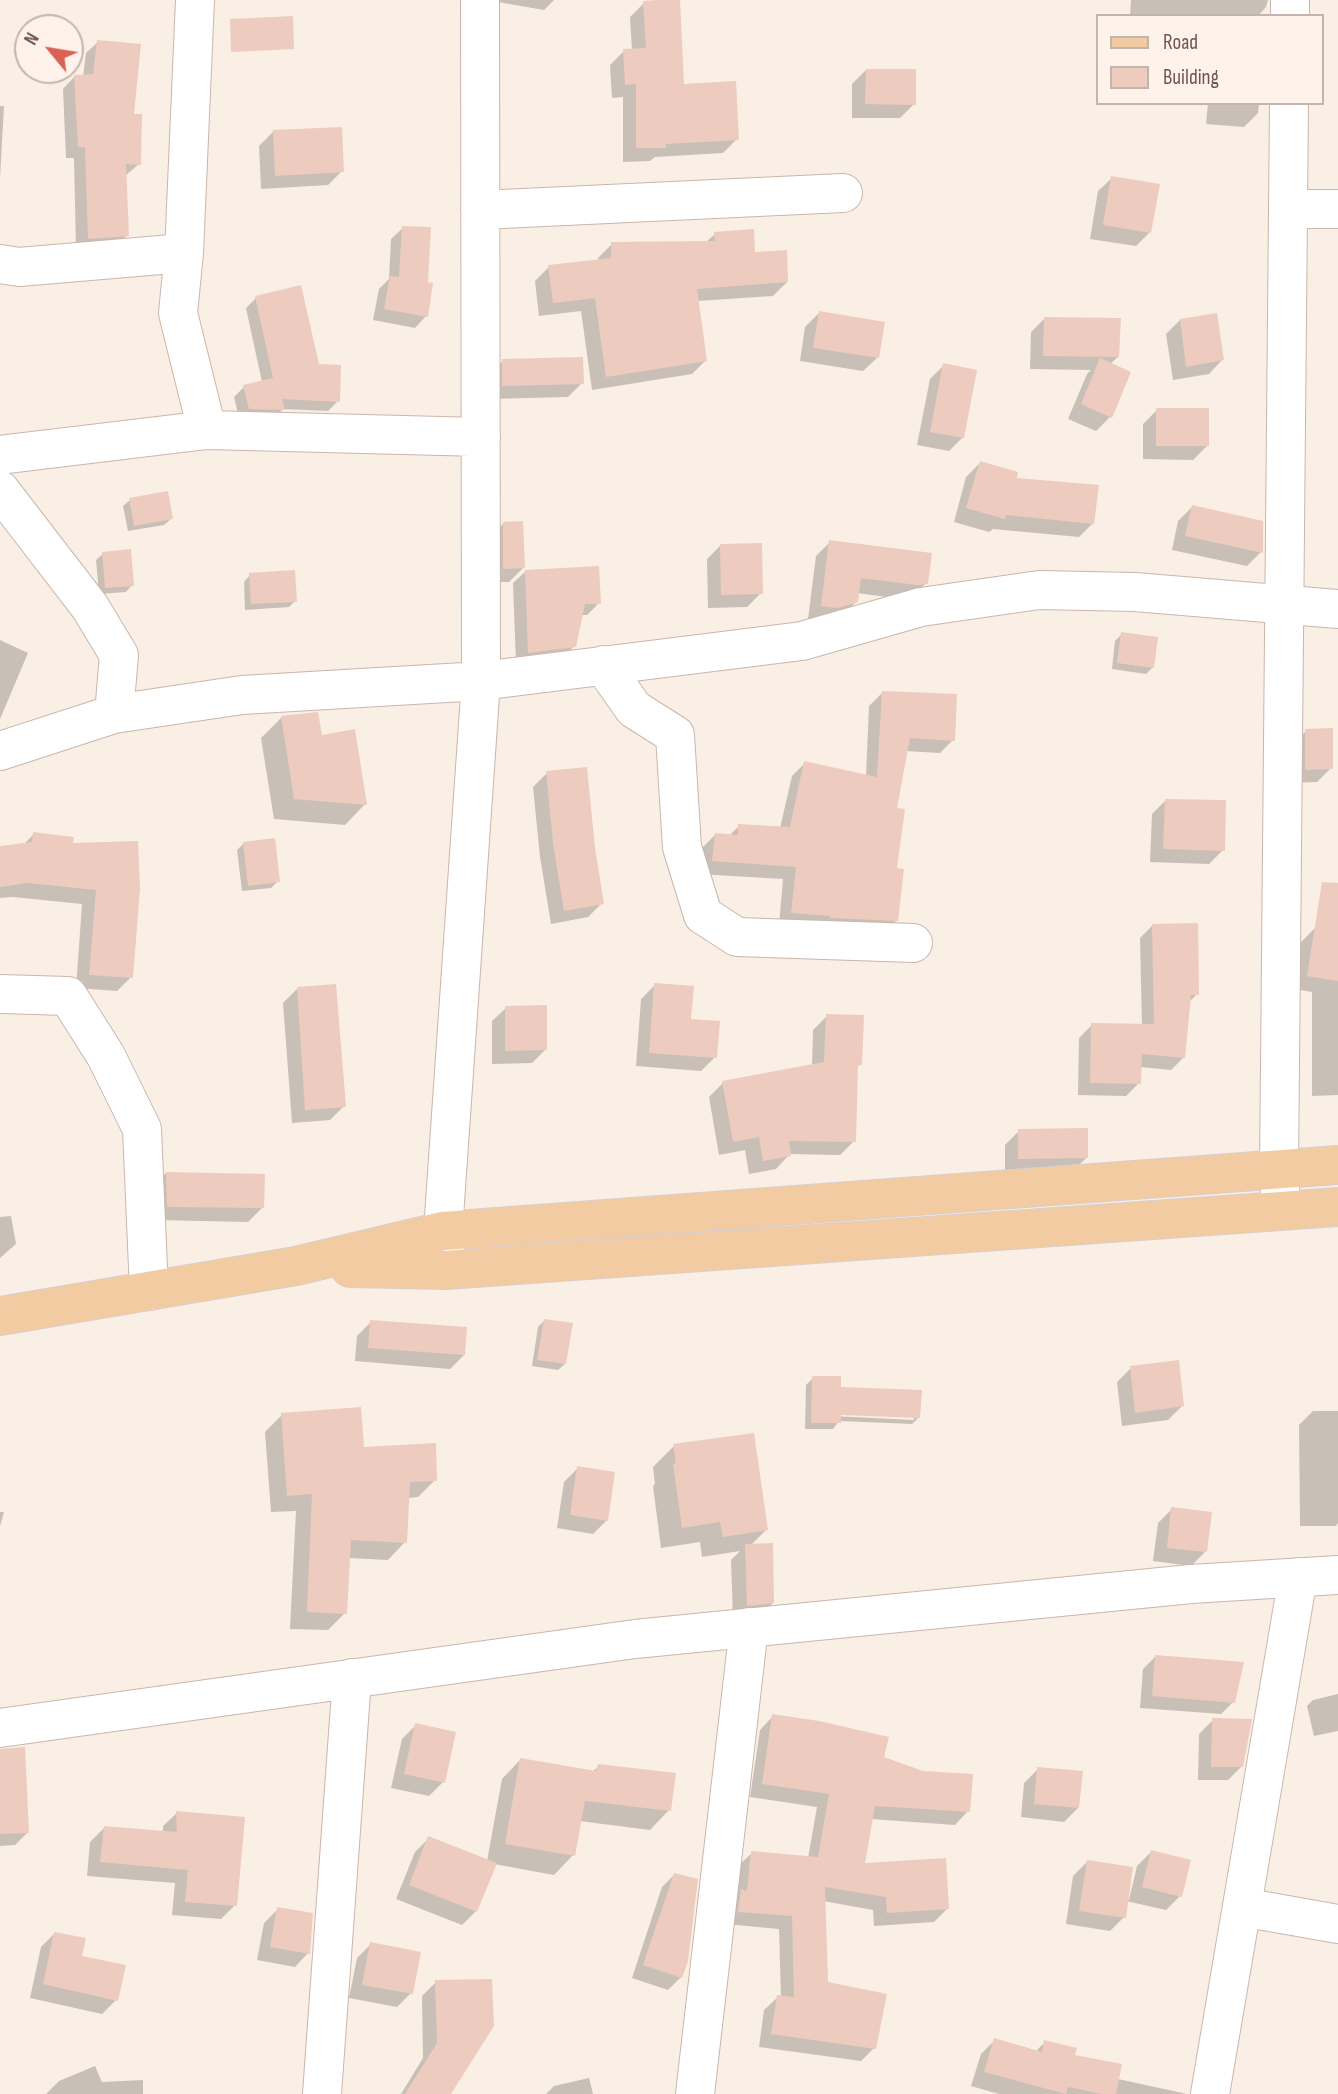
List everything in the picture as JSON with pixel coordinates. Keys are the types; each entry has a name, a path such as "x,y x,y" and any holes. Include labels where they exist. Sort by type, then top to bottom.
{"main road":[{"path":"0,1316 296,1266 443,1231 1338,1165"},
{"path":"296,1266 446,1270 1338,1207"}],"street":[{"path":"195,0 184,253 178,313 207,430"},
{"path":"446,1270 443,1231 481,681 480,0"},
{"path":"1281,1211 1279,1169 1289,105"},
{"path":"480,210 843,193"},
{"path":"1288,209 1338,209"},
{"path":"0,264 19,267 184,253"},
{"path":"0,455 207,430 481,437"},
{"path":"0,490 90,607 119,655 114,714"},
{"path":"0,751 114,714 242,695 481,681 802,641 921,607 1039,590 1135,592 1338,609"},
{"path":"603,665 634,709 675,736 682,847 703,915 737,937 914,943"},
{"path":"0,994 68,996 106,1056 142,1129 149,1291"},
{"path":"0,1728 635,1639 1191,1584 1338,1575"},
{"path":"1210,2094 1298,1577"},
{"path":"695,2094 749,1627"},
{"path":"322,2094 352,1678"},
{"path":"1242,1907 1338,1924"}],"building":[{"path":"680,0 684,84 736,81 739,140 666,144 666,148 636,148 636,84 625,85 623,49 646,48 643,1"},
{"path":"293,16 294,49 231,52 230,19"},
{"path":"97,40 141,44 134,114 142,114 141,165 126,164 129,236 88,239 85,147 78,147 74,84 84,84 84,74 93,74"},
{"path":"866,69 916,69 916,105 865,104"},
{"path":"342,127 344,172 275,176 273,130"},
{"path":"1111,176 1160,184 1151,233 1103,225"},
{"path":"402,226 431,227 428,282 433,283 428,317 384,309 390,276 399,277"},
{"path":"754,229 755,252 787,250 788,282 697,289 707,361 606,377 595,298 553,303 548,265 611,258 611,242 715,241 714,232"},
{"path":"301,285 319,364 341,365 340,402 282,399 285,410 249,409 243,385 273,378 255,296"},
{"path":"819,311 885,322 879,358 813,348"},
{"path":"1217,313 1224,360 1186,367 1180,319"},
{"path":"1044,317 1121,318 1119,357 1043,356"},
{"path":"583,357 584,384 502,386 502,359"},
{"path":"1100,358 1131,372 1112,418 1081,404"},
{"path":"943,363 977,370 964,438 930,432"},
{"path":"1156,408 1209,408 1209,446 1156,446"},
{"path":"980,461 1018,472 1017,478 1099,485 1094,524 1006,515 1005,519 966,508"},
{"path":"168,491 173,519 134,526 129,498"},
{"path":"1192,505 1263,521 1263,553 1185,536"},
{"path":"523,521 525,568 503,569 503,522"},
{"path":"829,540 932,553 928,584 861,578 858,602 838,608 821,606"},
{"path":"762,543 763,594 721,595 720,544"},
{"path":"131,549 134,586 105,588 102,552"},
{"path":"599,566 601,604 585,604 576,647 528,653 525,570"},
{"path":"295,570 297,602 251,604 249,573"},
{"path":"1121,632 1158,637 1154,668 1117,663"},
{"path":"882,691 957,694 955,741 910,738 897,808 905,809 897,868 904,869 898,921 791,913 796,867 712,861 715,833 738,835 738,824 790,827 804,761 877,777"},
{"path":"318,712 322,735 355,729 367,805 294,799 281,716"},
{"path":"1333,728 1333,769 1305,770 1305,729"},
{"path":"587,767 604,904 564,911 553,843 546,771"},
{"path":"1165,799 1226,800 1225,851 1163,849"},
{"path":"33,832 74,837 73,843 138,841 140,888 133,978 89,975 96,890 28,883 0,887 0,846 32,842"},
{"path":"275,838 280,882 248,886 243,842"},
{"path":"1322,882 1338,883 1338,981 1307,976"},
{"path":"1198,923 1199,995 1191,995 1185,1058 1142,1054 1141,1084 1090,1083 1091,1023 1154,1024 1152,924"},
{"path":"654,983 694,986 691,1019 720,1021 717,1058 649,1053"},
{"path":"336,984 346,1107 305,1110 297,987"},
{"path":"547,1005 547,1050 505,1051 505,1006"},
{"path":"826,1014 864,1015 862,1065 858,1065 856,1142 789,1141 791,1156 763,1161 759,1137 733,1142 722,1081 824,1062"},
{"path":"1088,1128 1088,1158 1018,1159 1018,1129"},
{"path":"166,1172 265,1174 264,1208 167,1207"},
{"path":"544,1319 573,1323 566,1364 537,1360"},
{"path":"370,1320 467,1327 465,1355 368,1348"},
{"path":"1179,1360 1184,1406 1135,1413 1130,1366"},
{"path":"812,1376 841,1376 841,1387 922,1390 920,1418 841,1415 841,1423 811,1423"},
{"path":"361,1407 364,1447 436,1443 437,1481 410,1482 407,1543 351,1540 347,1614 307,1612 312,1494 287,1496 281,1413"},
{"path":"754,1433 768,1530 723,1537 720,1522 682,1528 673,1464 676,1463 673,1444"},
{"path":"577,1466 615,1472 608,1521 570,1515"},
{"path":"1171,1507 1212,1512 1207,1552 1167,1548"},
{"path":"773,1543 774,1603 747,1606 745,1544"},
{"path":"1155,1655 1244,1662 1235,1703 1152,1696"},
{"path":"772,1714 819,1721 889,1737 884,1757 923,1771 973,1774 970,1812 875,1806 865,1863 946,1858 949,1909 887,1913 886,1897 825,1887 828,1982 887,1994 876,2049 771,2034 777,1995 794,1997 792,1916 738,1912 741,1889 747,1891 751,1851 818,1857 829,1794 762,1784"},
{"path":"1212,1718 1252,1719 1243,1767 1211,1767"},
{"path":"415,1723 456,1732 445,1783 404,1774"},
{"path":"25,1747 29,1833 0,1834 0,1749"},
{"path":"520,1758 596,1771 598,1764 676,1773 671,1811 585,1801 575,1856 505,1844"},
{"path":"1037,1767 1083,1771 1079,1808 1034,1804"},
{"path":"176,1811 245,1817 237,1906 185,1902 188,1870 100,1862 104,1826 177,1832"},
{"path":"428,1836 497,1863 477,1912 409,1885"},
{"path":"1151,1850 1191,1860 1182,1897 1142,1887"},
{"path":"1087,1860 1133,1867 1126,1918 1079,1911"},
{"path":"674,1873 698,1879 688,1961 682,1978 643,1965"},
{"path":"277,1907 313,1913 310,1954 270,1947"},
{"path":"54,1932 86,1938 82,1956 126,1965 118,2001 43,1984"},
{"path":"370,1942 421,1952 413,1994 362,1985"},
{"path":"492,1979 494,2026 451,2094 405,2094 437,2043 435,1980"},
{"path":"994,2038 1042,2052 1044,2040 1077,2048 1075,2055 1122,2064 1116,2094 1068,2087 1066,2094 984,2072"}]}
